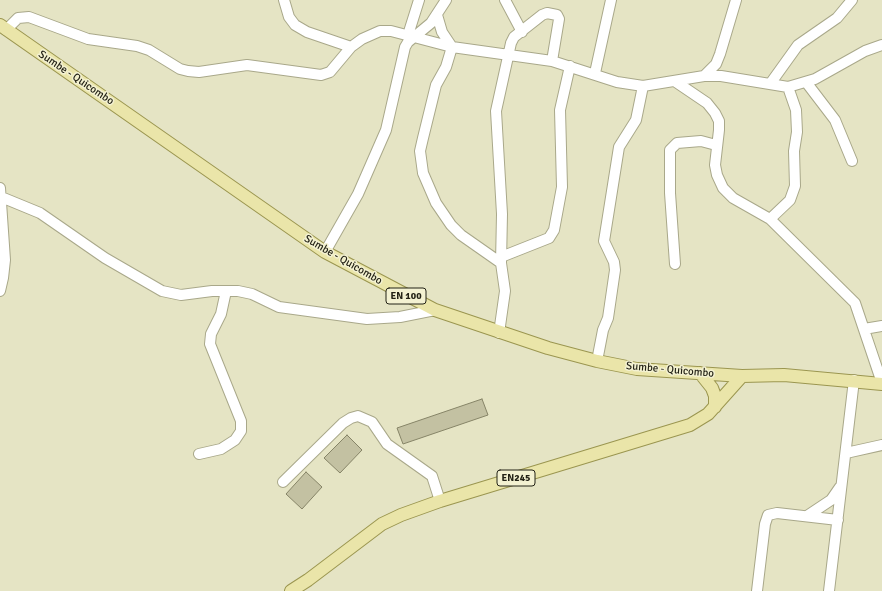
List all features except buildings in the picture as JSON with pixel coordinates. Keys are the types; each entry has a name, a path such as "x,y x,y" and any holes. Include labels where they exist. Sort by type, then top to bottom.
{"main road":[{"name":"Sumbe - Quicombo","path":"3,27 325,252 435,310 499,332 597,361 637,369 742,376 784,375 882,383"},
{"path":"700,374 712,388 715,396 715,407"},
{"name":"EN245","path":"291,591 308,580 382,524 401,515 440,501 690,426 701,420 715,407 742,376"}],"street":[{"path":"284,0 289,17 295,24 307,32 351,47"},
{"path":"325,252 358,194 386,130 402,58 411,36 419,0"},
{"path":"411,36 427,27 437,15 446,0"},
{"path":"505,0 522,32"},
{"path":"595,73 611,0"},
{"path":"704,76 712,70 720,54 736,0"},
{"path":"770,84 798,45 837,18 852,0"},
{"path":"499,332 505,297 501,260 502,214 495,115 511,43 542,15 552,13 557,15 559,25 552,61"},
{"path":"437,15 442,32 452,47"},
{"path":"3,27 18,18 29,16 88,39 137,46 149,50 180,69 199,72 247,65 321,75 330,72 351,47 369,34 380,31 391,31 452,47 552,61 595,73 617,82 643,86 676,82 704,76 737,78 788,87 806,82 828,73 865,51 882,44"},
{"path":"452,47 446,67 436,85 420,151 423,173 436,203 451,225 461,235 501,260"},
{"path":"501,260 549,238 554,230 562,187 560,110 570,66"},
{"path":"676,82 707,103 719,121 715,165 717,175 723,188 733,198 770,219 855,303 882,383"},
{"path":"806,82 834,120 852,161"},
{"path":"597,361 603,330 608,318 614,270 614,262 604,241 604,235 619,147 636,120 643,86"},
{"path":"770,219 790,200 795,186 794,151 797,132 796,110 788,87"},
{"path":"675,264 670,192 670,150 677,142 701,141 716,145"},
{"path":"0,193 40,213 105,258 162,291 181,295 226,291 252,294 279,307 367,319 400,317 435,310"},
{"path":"0,193 5,260 0,291"},
{"path":"199,454 221,449 234,440 241,431 241,421 210,344 211,334 221,314 226,291"},
{"path":"864,329 882,326"},
{"path":"829,591 854,380"},
{"path":"283,482 343,422 358,416 372,422 387,444 432,476 440,501"},
{"path":"846,453 882,445"},
{"path":"807,516 832,500 841,486"},
{"path":"757,591 765,524 768,515 777,513 838,520"}]}
